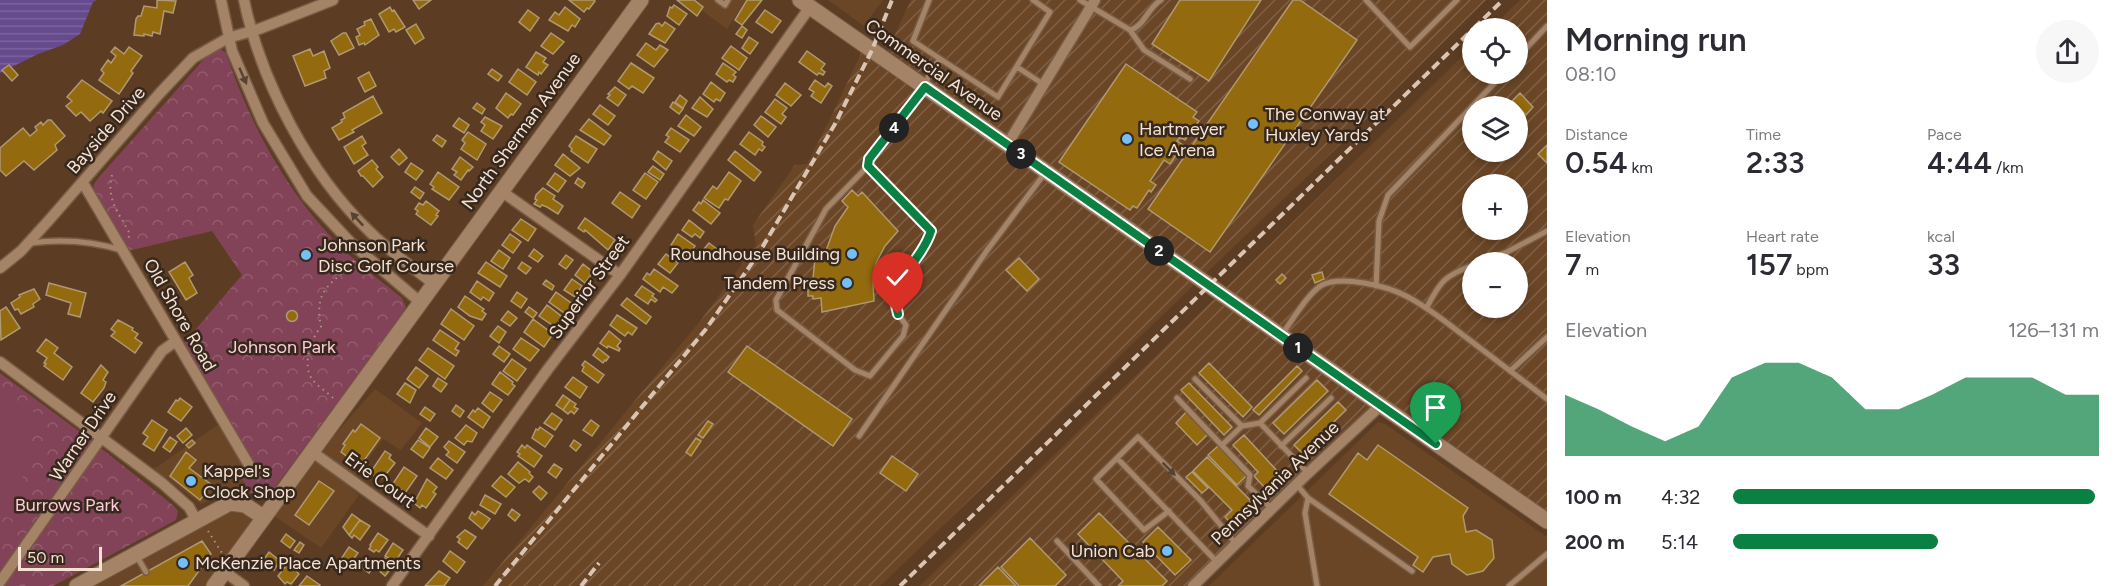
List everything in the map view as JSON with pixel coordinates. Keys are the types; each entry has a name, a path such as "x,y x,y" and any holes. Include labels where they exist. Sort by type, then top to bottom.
{"street":[{"path":"221,0 232,51 263,123 307,196 362,253 420,302"},
{"path":"244,0 250,31 268,78 317,167 341,201 369,231 434,284"},
{"name":"Bayside Drive","path":"0,268 28,243 83,183 187,63 228,38 260,29 333,0"},
{"name":"North Sherman Avenue","path":"214,586 641,0"},
{"name":"Commercial Avenue","path":"805,3 1547,521"},
{"name":"Superior Street","path":"392,586 548,369 620,275 805,3"},
{"path":"1007,145 1093,3"},
{"name":"Old Shore Road","path":"83,183 249,465"},
{"path":"501,191 620,275"},
{"path":"388,275 400,258"},
{"name":"Warner Drive","path":"0,582 162,351 176,341"},
{"path":"0,362 189,507 196,520"},
{"name":"Pennsylvania Avenue","path":"1193,586 1381,405"},
{"name":"Erie Court","path":"311,451 429,536"},
{"path":"77,586 219,507 234,503 245,505 263,517"},
{"path":"225,572 244,586"}],"lane":[{"path":"718,0 724,5 728,0"},
{"path":"929,0 913,41 998,97 1050,12 1033,0"},
{"path":"1080,0 1093,3 1130,30 1144,50 1190,79"},
{"path":"1130,30 1138,26 1153,4 1161,0"},
{"path":"1366,0 1410,47 1457,0"},
{"path":"1528,46 1547,26"},
{"path":"868,166 931,231 928,240 893,292 898,314 906,325 903,336 870,376 855,370 777,310 776,300 826,209 868,166 869,159 925,87 929,74 940,59"},
{"path":"1017,67 1044,84"},
{"path":"1376,286 1379,221 1389,195 1494,84"},
{"path":"859,436 988,249 1046,172"},
{"path":"1507,252 1547,231"},
{"path":"28,243 78,242 123,251"},
{"path":"1427,307 1439,285 1450,274 1462,269"},
{"path":"1281,336 1313,293 1321,286 1348,280 1376,286 1404,294 1427,307 1547,399"},
{"path":"1510,371 1547,337"},
{"path":"1222,445 1242,426 1260,423 1306,378"},
{"path":"1195,379 1242,426"},
{"path":"1178,398 1250,475 1248,486 1272,509"},
{"path":"1281,446 1331,398"},
{"path":"1260,423 1308,473"},
{"path":"1169,511 1144,530 1096,479 1138,437 1201,501 1236,544"},
{"path":"1117,458 1217,562"},
{"path":"1297,484 1308,498 1412,571"},
{"path":"1308,498 1305,513 1317,586"},
{"path":"1057,541 1099,586"},
{"path":"135,553 146,572"},
{"path":"1509,586 1547,554"}],"path":[{"path":"335,400 312,379 308,367 313,338 321,327 318,311 319,300 328,286 362,253"},
{"path":"208,531 222,553"}],"shaded area":[{"path":"0,0 97,0 93,2 80,34 63,45 38,54 0,73"},
{"path":"688,0 746,0 727,29"},
{"path":"828,0 883,0 864,26"},
{"path":"911,0 1486,0 1468,18 1462,18 1462,24 1344,141 880,586 483,586 701,320 756,245 753,225 795,165 807,164 865,45 884,58"},
{"path":"1520,0 1547,0 1547,521 1381,406 1193,586 920,586 1462,57 1462,84 1528,84 1528,18 1501,18"},
{"path":"375,389 422,423 401,450 383,439 348,486 359,495 321,548 267,511"},
{"path":"1378,422 1385,424 1547,537 1547,586 1209,586"},
{"path":"219,424 250,471 241,477 251,493 230,492 201,504 154,469"},
{"path":"230,503 263,517 214,586 77,586"}],"green space":[{"name":"Johnson Park","path":"219,48 226,53 261,135 291,187 328,234 349,255 402,298 406,307 273,490 263,496 251,493 241,477 254,468 184,343 242,275 212,231 128,251 93,192 94,184 100,176 205,58"},
{"name":"Burrows Park","path":"0,373 87,437 174,506 178,511 176,520 53,586 0,586"},
{"path":"0,405 37,413 29,452 37,458 23,476 14,519 0,516"}],"building":[{"path":"157,0 176,1 173,13 164,11 160,34 153,32 152,36 134,35 136,19 141,16 144,6 157,8"},
{"path":"413,0 431,0 419,9"},
{"path":"569,0 594,0 595,1 584,12"},
{"path":"677,0 694,0 703,7 697,16"},
{"path":"747,0 762,0 742,25 735,20"},
{"path":"1180,0 1261,0 1209,81 1152,44"},
{"name":"The Conway at Huxley Yards","path":"1293,0 1300,0 1357,40 1210,252 1148,209"},
{"path":"674,5 687,14 679,25 667,16 670,7"},
{"path":"390,7 405,27 396,32 394,29 389,32 379,14"},
{"path":"565,7 580,19 575,27 572,25 568,31 549,20 555,12 559,15"},
{"path":"528,10 539,18 530,31 519,22"},
{"path":"765,10 781,21 772,33 756,22"},
{"path":"371,19 379,35 365,45 364,43 359,45 356,37 360,35 357,29"},
{"path":"665,22 675,29 665,43 649,34 656,24 659,23 662,26"},
{"path":"416,24 424,38 415,44 406,30"},
{"path":"742,26 747,30 742,38 736,34"},
{"path":"346,33 354,48 339,55 331,41"},
{"path":"551,33 564,42 553,54 541,46"},
{"path":"749,37 758,43 750,54 742,48"},
{"path":"646,43 656,50 660,45 668,50 654,67 637,55"},
{"path":"731,46 747,58 739,70 722,58"},
{"path":"115,47 124,54 129,47 142,56 119,94 99,80 104,73 101,70 108,60 111,63 116,56 111,52"},
{"path":"310,49 313,56 324,51 330,68 324,71 326,78 305,86 293,56"},
{"path":"807,51 825,64 821,69 825,72 823,75 819,73 817,75 799,62"},
{"path":"536,52 546,58 543,62 548,65 538,75 526,67"},
{"path":"631,63 654,78 643,93 632,86 629,89 618,81"},
{"path":"723,63 736,72 733,75 736,77 733,82 729,80 727,82 716,74"},
{"name":"Hartmeyer Ice Arena","path":"1126,64 1197,112 1193,117 1199,121 1185,140 1180,137 1177,141 1183,145 1170,164 1164,160 1150,181 1156,185 1151,192 1149,190 1137,208 1133,206 1130,210 1059,162"},
{"path":"9,65 18,75 12,81 2,70"},
{"path":"492,69 502,76 498,81 488,74"},
{"path":"518,69 536,82 527,95 509,82"},
{"path":"369,72 376,86 365,92 358,78"},
{"path":"82,80 112,101 103,113 101,111 90,121 81,112 76,116 66,106 72,101 67,97"},
{"path":"815,80 825,87 828,83 832,86 821,103 811,96 814,92 809,89"},
{"path":"711,82 725,93 720,101 716,99 714,102 703,94"},
{"path":"785,83 801,95 791,106 776,95"},
{"path":"615,87 626,95 618,106 607,98"},
{"path":"506,93 521,104 508,118 496,108"},
{"path":"680,95 687,101 683,108 675,102"},
{"path":"373,96 382,113 339,140 332,128 345,118 343,113"},
{"path":"700,97 713,109 707,117 692,108"},
{"path":"775,99 787,108 782,114 786,117 781,124 765,112"},
{"path":"673,102 683,109 679,114 670,107"},
{"path":"1528,102 1533,107 1528,113"},
{"path":"477,103 485,109 482,114 473,108"},
{"path":"600,105 615,116 608,125 593,114"},
{"path":"686,115 701,127 694,136 678,126"},
{"path":"761,116 776,127 768,137 754,125"},
{"path":"485,117 502,126 493,139 481,131 485,125 481,122"},
{"path":"459,118 469,125 464,133 453,126"},
{"path":"589,119 611,136 604,145 580,130"},
{"path":"51,120 65,136 55,145 57,150 34,170 24,161 6,176 0,170 0,148 23,128 30,136 37,130 35,127 41,122 43,125"},
{"path":"671,128 689,140 680,152 665,142 669,137 666,135"},
{"path":"468,132 486,144 477,160 461,149 465,143 462,140"},
{"path":"749,132 763,142 762,145 765,147 762,151 759,149 755,155 740,144"},
{"path":"437,135 446,141 442,147 433,140"},
{"path":"362,136 366,143 362,146 368,155 354,164 344,147"},
{"path":"576,136 597,149 588,163 571,151 569,146"},
{"path":"1547,145 1547,163 1538,154"},
{"path":"399,149 407,158 399,165 391,157"},
{"path":"658,151 672,161 666,170 653,159"},
{"path":"735,151 761,172 754,181 728,160"},
{"path":"563,154 580,168 570,176 555,165"},
{"path":"460,157 473,167 461,180 454,175 457,172 452,169"},
{"path":"372,160 383,177 373,187 358,171"},
{"path":"411,163 423,171 416,180 405,172"},
{"path":"653,166 664,174 660,180 648,172"},
{"path":"438,172 459,187 449,200 432,189 434,187 430,184"},
{"path":"729,172 741,181 728,200 725,199 719,208 704,198 713,186 717,189"},
{"path":"555,173 566,181 558,192 547,184"},
{"path":"645,173 658,182 646,199 633,190"},
{"path":"578,178 585,183 582,188 575,183"},
{"path":"415,187 424,193 420,199 411,192"},
{"path":"543,188 555,196 553,199 563,206 558,214 547,207 534,204 537,200 536,195"},
{"name":"Roundhouse Building","path":"852,190 858,196 862,192 898,231 885,246 876,263 873,282 874,301 822,312 821,298 813,299 813,296 808,296 808,289 812,289 815,258 823,259 835,226 848,207 842,201"},
{"path":"620,192 640,206 632,218 612,203"},
{"path":"703,200 720,213 711,224 693,210"},
{"path":"426,201 439,211 431,225 416,214 418,211 415,209 419,203 423,205"},
{"path":"585,218 615,240 608,250 585,230 584,232 578,228"},
{"path":"521,219 536,229 528,241 512,230"},
{"path":"689,220 704,232 700,238 695,234 692,237 682,230"},
{"path":"510,234 521,242 513,253 502,245"},
{"path":"678,234 695,246 688,257 671,245"},
{"path":"709,243 717,249 711,256 704,249"},
{"path":"534,249 543,256 538,262 529,256"},
{"path":"499,250 510,258 503,269 491,261"},
{"path":"666,254 678,263 670,273 658,264"},
{"path":"566,255 573,260 566,269 559,264"},
{"path":"1019,258 1039,279 1027,291 1006,270"},
{"path":"185,262 193,275 189,278 197,293 186,300 169,272"},
{"path":"486,262 507,276 500,287 478,273"},
{"path":"522,262 531,268 526,274 518,268"},
{"path":"583,264 593,272 585,283 575,275"},
{"path":"654,269 678,286 672,293 663,287 660,292 643,279"},
{"path":"1322,272 1324,279 1315,283 1312,275"},
{"path":"1282,274 1286,278 1280,284 1276,280"},
{"path":"572,279 582,286 575,297 564,290"},
{"path":"546,280 554,286 552,290 543,284"},
{"path":"477,281 494,293 489,301 483,297 481,300 470,292"},
{"path":"49,283 86,293 80,317 68,314 71,303 46,295"},
{"path":"642,286 654,294 652,296 657,300 655,302 651,299 648,304 635,295"},
{"path":"34,289 40,299 33,304 34,307 21,314 18,309 15,310 11,303 20,297 19,295"},
{"path":"517,292 527,299 521,308 511,301"},
{"path":"556,292 574,305 567,315 549,302"},
{"path":"465,296 484,309 482,311 486,314 482,320 470,316 458,307"},
{"path":"627,298 651,317 646,324 621,305"},
{"path":"547,305 565,319 558,329 539,316"},
{"path":"6,307 20,328 1,340 0,311"},
{"path":"529,307 537,313 533,318 525,312"},
{"path":"451,309 474,326 464,340 441,324"},
{"path":"292,311 296,312 296,320 292,321 288,320 287,316 288,312"},
{"path":"508,311 517,318 510,326 501,320"},
{"path":"617,315 637,328 632,335 628,332 625,336 610,325"},
{"path":"533,319 553,334 544,347 524,332"},
{"path":"118,320 133,328 132,330 138,334 135,338 142,343 135,353 111,336 115,332 111,329"},
{"path":"498,326 506,332 499,343 490,336"},
{"path":"440,330 459,343 455,349 459,351 456,356 433,340"},
{"path":"609,331 621,341 617,346 619,351 608,346 607,348 600,343"},
{"path":"521,338 539,350 530,361 513,349"},
{"path":"46,339 58,348 54,353 72,367 63,380 44,366 47,358 37,351"},
{"path":"499,346 510,354 504,362 493,354"},
{"path":"747,346 852,419 833,446 728,372"},
{"path":"428,348 454,366 445,379 419,360"},
{"path":"598,348 609,357 603,363 593,355"},
{"path":"512,359 526,369 517,381 503,371"},
{"path":"585,361 604,375 598,383 582,371"},
{"path":"1209,363 1252,407 1243,417 1199,373"},
{"path":"101,365 108,372 103,380 106,382 93,402 81,393"},
{"path":"1297,366 1302,371 1259,415 1253,410"},
{"path":"416,367 428,376 419,388 407,379"},
{"path":"500,372 515,386 508,395 492,384"},
{"path":"573,377 587,387 580,398 565,387"},
{"path":"438,378 447,384 441,392 433,386"},
{"path":"1317,380 1328,391 1284,434 1273,423"},
{"path":"405,383 416,390 410,403 397,394"},
{"path":"1189,383 1232,427 1224,435 1181,390"},
{"path":"490,392 502,400 493,412 482,403"},
{"path":"563,395 570,400 563,410 556,405"},
{"path":"180,398 192,407 181,421 168,412"},
{"path":"570,400 576,404 574,407 578,409 574,414 571,411 568,414 563,410"},
{"path":"1338,402 1346,410 1302,453 1294,445"},
{"path":"456,405 464,411 460,417 452,411"},
{"path":"425,407 435,414 430,421 420,414"},
{"path":"478,408 490,417 483,428 468,417 473,410 475,412"},
{"path":"1187,411 1209,433 1197,445 1176,423"},
{"path":"552,413 562,420 555,430 544,423"},
{"path":"152,420 167,430 154,451 143,444 148,437 143,433"},
{"path":"591,420 599,426 592,436 583,430"},
{"path":"708,421 713,424 703,438 698,435"},
{"path":"361,424 380,438 360,466 341,452 345,445 343,444 353,430 355,432"},
{"path":"466,425 477,433 472,442 467,441 464,445 455,438"},
{"path":"540,427 553,436 545,447 532,438 536,429"},
{"path":"186,428 192,435 183,443 177,436"},
{"path":"426,428 438,437 430,447 419,438"},
{"path":"1244,435 1280,474 1265,488 1254,476 1258,472 1233,445"},
{"path":"170,437 177,442 170,452 163,447"},
{"path":"696,438 701,441 691,456 686,452"},
{"path":"192,440 195,443 189,448 186,445"},
{"path":"418,440 430,448 423,458 411,449"},
{"path":"574,440 581,445 576,451 570,446"},
{"path":"449,441 465,452 457,463 446,455 449,452 444,447"},
{"path":"522,445 525,448 527,445 542,456 534,467 518,456 520,454 517,452"},
{"path":"1378,445 1468,508 1463,516 1466,532 1476,530 1492,540 1494,558 1483,571 1467,575 1452,564 1450,554 1433,557 1423,572 1413,565 1418,557 1329,494 1358,453 1367,460"},
{"path":"1218,446 1247,475 1237,485 1208,455"},
{"path":"385,451 391,455 389,458 395,463 383,478 378,476 377,478 370,473"},
{"name":"Kappel's Clock Shop","path":"186,452 196,460 189,468 212,485 200,500 170,476"},
{"path":"892,456 918,474 906,491 880,473"},
{"path":"1207,457 1251,501 1230,522 1225,517 1232,510 1193,471"},
{"path":"438,458 453,470 446,479 430,468"},
{"path":"518,462 533,477 529,482 525,479 519,483 508,474"},
{"path":"554,464 562,469 556,478 548,472"},
{"path":"404,467 417,476 405,493 400,489 397,493 390,488"},
{"path":"1192,472 1208,488 1202,493 1186,477"},
{"path":"501,476 515,487 506,497 492,486"},
{"path":"427,479 437,487 433,492 436,494 426,508 422,505 420,508 414,503"},
{"path":"319,481 334,491 309,525 295,515"},
{"path":"539,486 547,493 541,500 533,492"},
{"path":"485,495 501,504 495,514 480,505"},
{"path":"512,509 520,515 515,521 508,515"},
{"path":"478,511 490,519 482,529 469,518 472,512 475,515"},
{"path":"1099,513 1167,581 1162,586 1118,586 1123,581 1078,534"},
{"path":"352,514 360,520 349,535 343,527"},
{"path":"360,520 370,526 360,540 354,535 352,538 349,535"},
{"name":"Union Cab","path":"1158,527 1191,560 1175,575 1143,542"},
{"path":"465,530 476,537 467,549 458,542 460,539 457,537"},
{"path":"378,533 388,540 379,552 376,550 374,552 369,549"},
{"path":"286,534 295,541 290,548 281,541"},
{"path":"1030,538 1066,575 1055,586 1019,586 1001,567"},
{"name":"McKenzie Place Apartments","path":"202,541 211,554 188,586 121,586"},
{"path":"300,542 304,545 299,553 294,550"},
{"path":"393,543 403,550 395,562 385,556"},
{"path":"349,547 358,553 349,565 341,559"},
{"path":"450,551 465,562 457,573 443,561"},
{"path":"269,552 280,561 274,570 271,567 268,570 265,568 267,566 262,562"},
{"path":"367,558 376,564 369,573 361,567"},
{"path":"385,558 394,565 385,576 376,568"},
{"path":"288,563 299,574 291,584 287,582 285,584 278,576"},
{"path":"998,567 1016,586 979,586"},
{"path":"439,571 450,578 444,586 425,586"},
{"path":"307,576 320,585 299,586"}],"railway":[{"path":"495,586 706,329 759,253 835,124 872,50 892,0"},
{"path":"1484,18 1503,0"},
{"path":"900,586 1462,40"},
{"path":"581,586 599,563"}],"place":[{"name":"The Conway at Huxley Yards","path":"1253,124"},
{"name":"Hartmeyer Ice Arena","path":"1127,139"},
{"name":"Roundhouse Building","path":"852,254"},
{"name":"Johnson Park Disc Golf Course","path":"306,255"},
{"name":"Tandem Press","path":"847,283"},
{"name":"Kappel's Clock Shop","path":"191,481"},
{"name":"Union Cab","path":"1167,551"},
{"name":"McKenzie Place Apartments","path":"183,563"}],"route":[{"path":"898,314 893,292 928,240 931,231 868,166 869,159 925,87 1436,444"}]}
